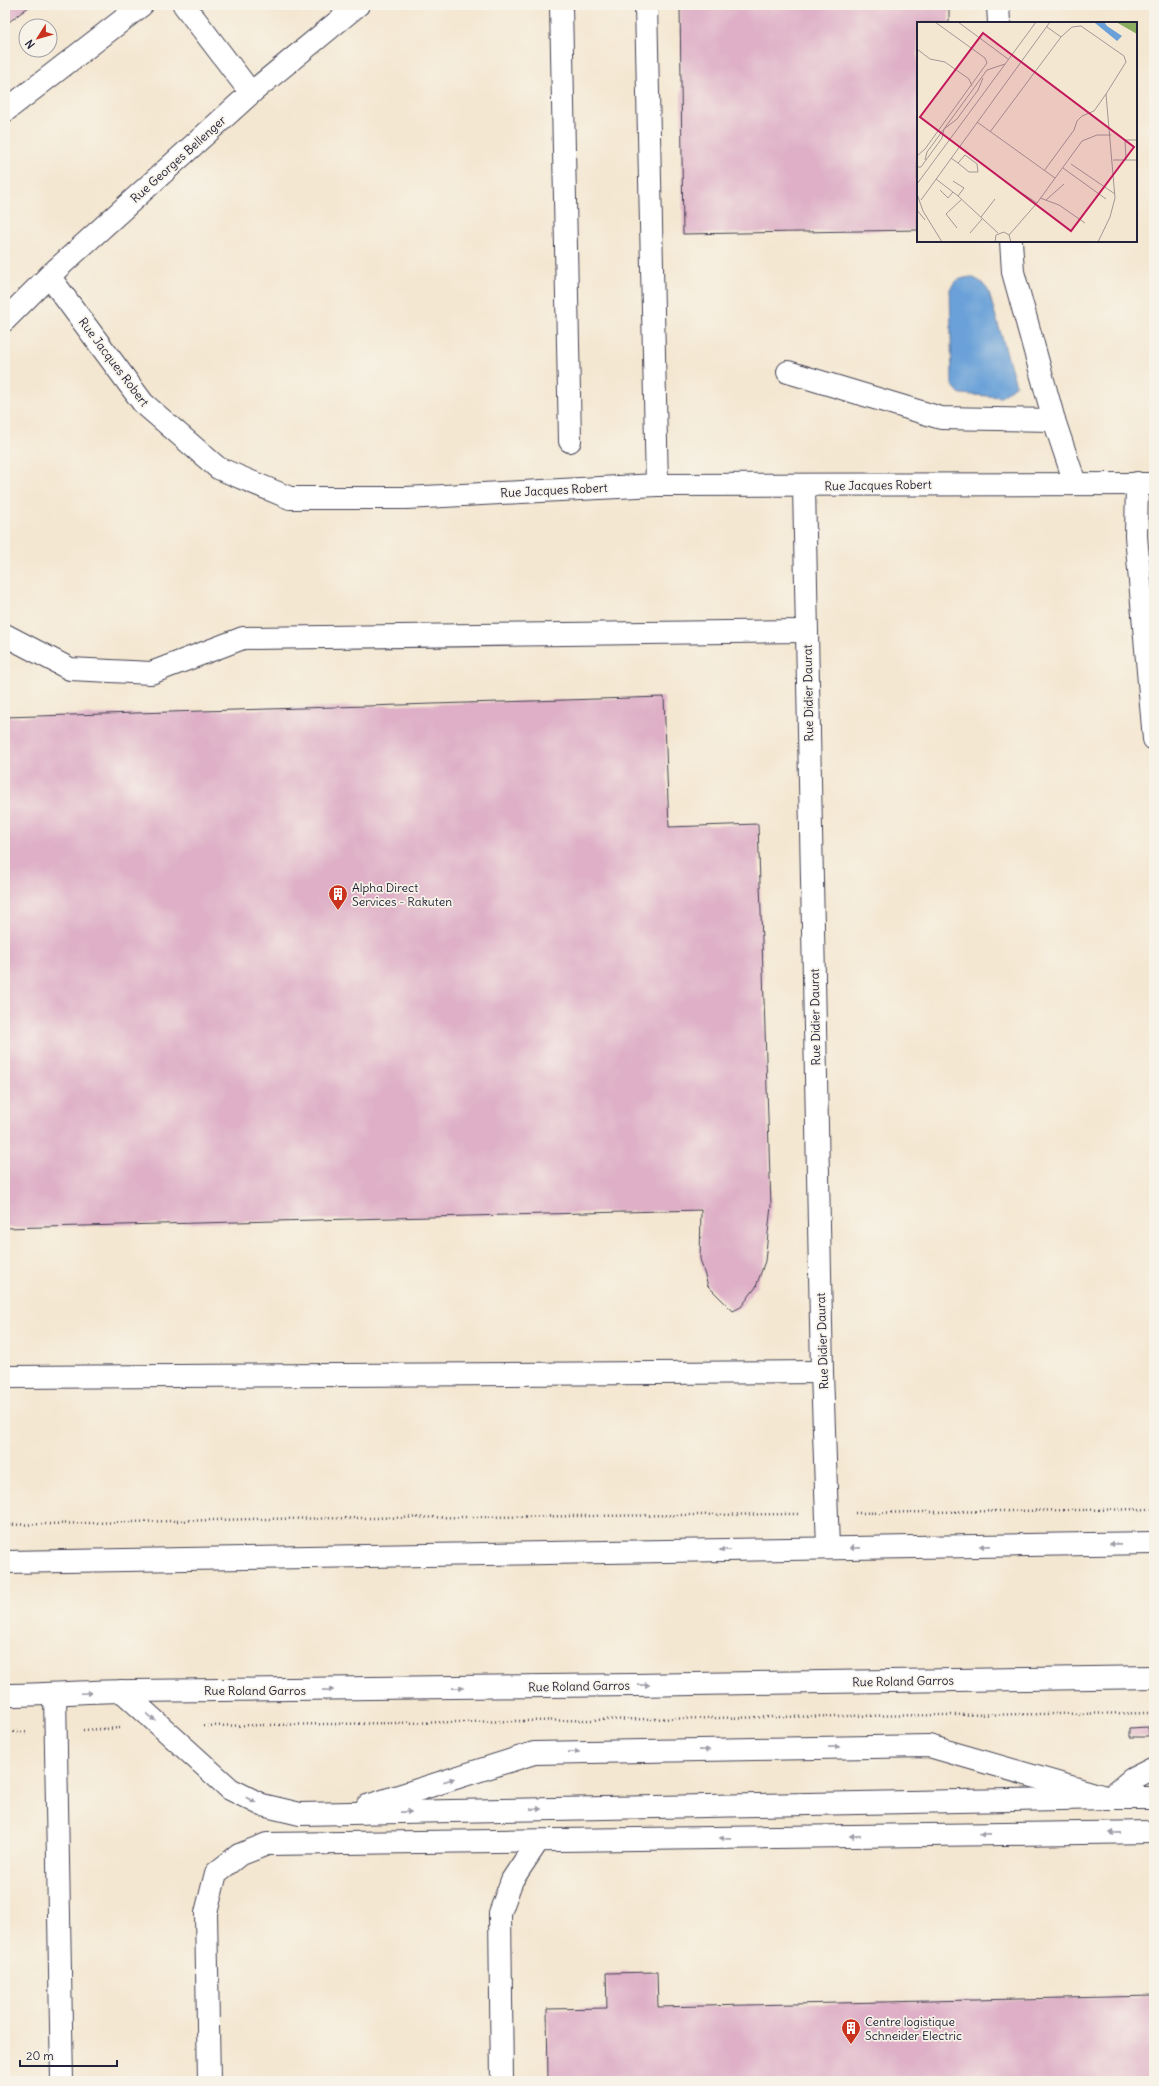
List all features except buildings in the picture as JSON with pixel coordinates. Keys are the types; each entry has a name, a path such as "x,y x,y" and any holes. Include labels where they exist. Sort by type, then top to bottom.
{"street":[{"path":"5,111 142,5"},
{"path":"184,5 252,93"},
{"name":"Rue Georges Bellenger","path":"5,320 49,276 252,93 358,5"},
{"path":"561,5 570,441"},
{"path":"646,5 657,485"},
{"path":"998,5 999,22"},
{"path":"1011,242 1013,272 1054,420 1075,483"},
{"name":"Rue Jacques Robert","path":"49,276 143,404 218,468 290,498 406,498 657,485 804,486 1145,483"},
{"path":"788,372 941,418 1054,420"},
{"path":"1145,483 1136,536 1154,739"},
{"name":"Rue Didier Daurat","path":"804,486 822,1372 828,1548"},
{"path":"5,636 70,669 151,673 243,638 807,631"},
{"path":"5,1377 822,1372"},
{"path":"5,1562 1154,1543"},
{"name":"Rue Roland Garros","path":"5,1695 55,1695 122,1691 331,1690 1154,1677"},
{"path":"122,1691 230,1789 262,1805 300,1814 1154,1798"},
{"path":"55,1695 62,2081"},
{"path":"345,1813 534,1753 542,1752 930,1746 1110,1798"},
{"path":"1110,1798 1132,1778 1154,1768"},
{"path":"209,2081 206,1913 216,1873 239,1855 267,1844 1154,1832"},
{"path":"502,2081 500,1913 512,1880 538,1841"}],"path":[{"path":"5,1525 257,1519 827,1514 1154,1509"},
{"path":"5,1732 162,1727 832,1716 1154,1713"}],"water":[{"path":"972,277 981,282 988,290 1016,385 1001,397 960,394 952,385 950,289 954,283 959,280"}],"place":[{"name":"Alpha Direct Services - Rakuten","path":"338,911"},
{"name":"Centre logistique Schneider Electric","path":"851,2045"}]}
